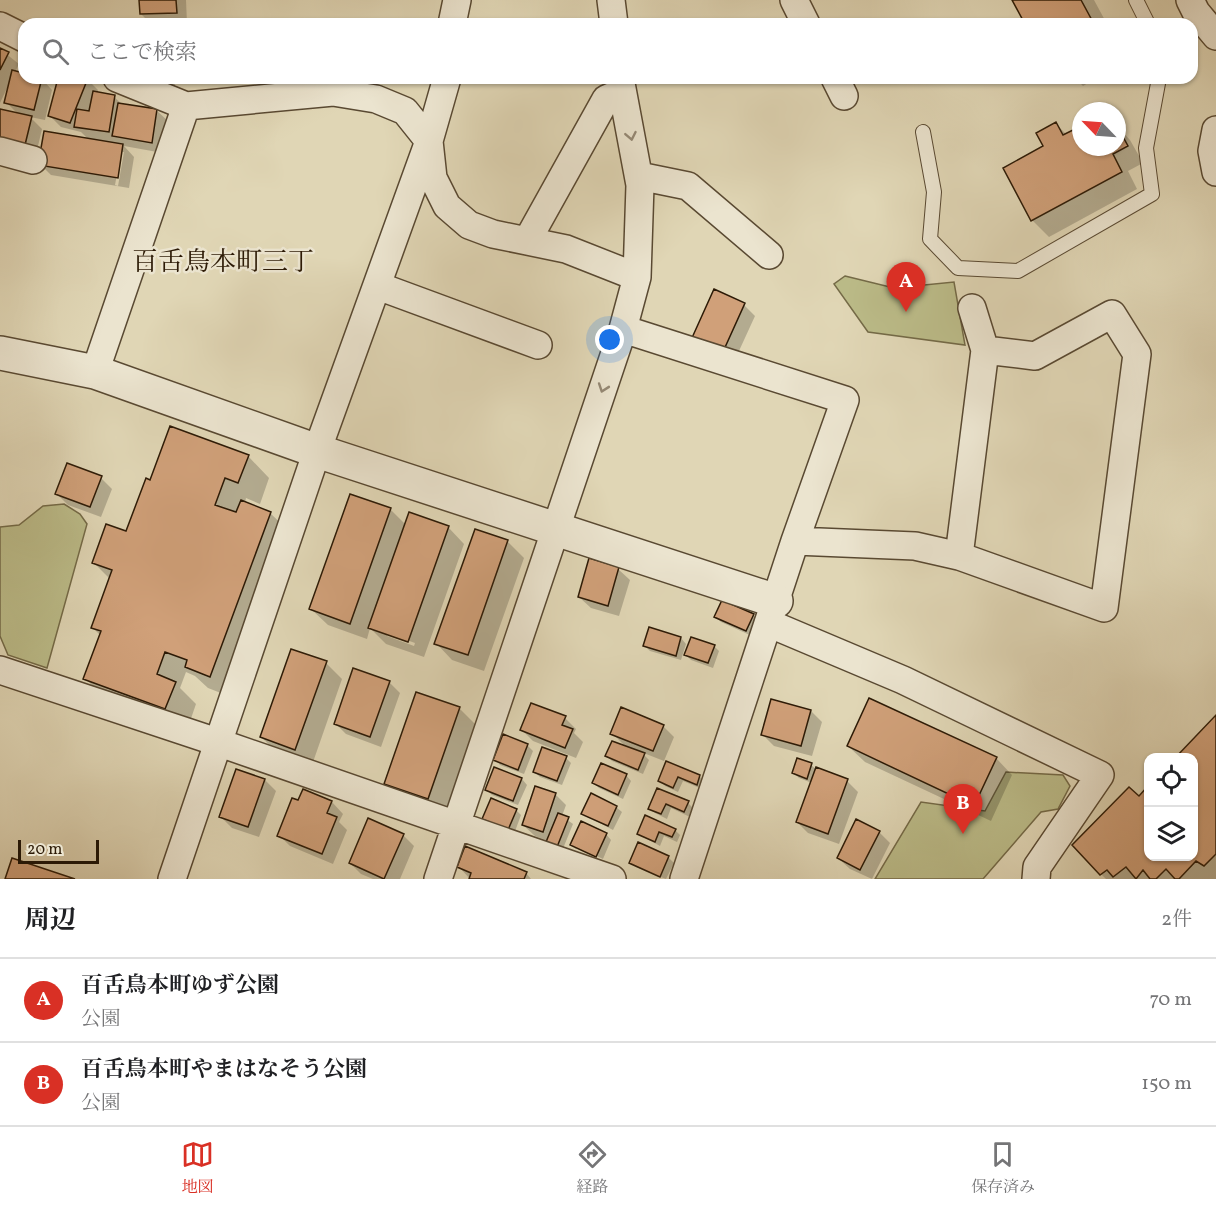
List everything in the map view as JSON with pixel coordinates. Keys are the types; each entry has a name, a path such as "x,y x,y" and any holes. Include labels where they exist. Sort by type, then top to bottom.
{"street":[{"path":"453,18 457,0"},
{"path":"611,0 613,18"},
{"path":"794,0 803,18"},
{"path":"1190,0 1196,12 1216,36"},
{"path":"0,26 18,35"},
{"path":"132,84 186,106 333,92 376,99 405,111 429,141 433,178 447,206 469,225 493,234 566,249 637,277"},
{"path":"172,879 317,451 429,141 445,84"},
{"path":"527,241 606,99 621,85"},
{"path":"438,879 623,329 637,277 639,176 621,85"},
{"path":"95,372 186,106"},
{"path":"1216,130 1212,151 1216,172"},
{"path":"0,152 33,160"},
{"path":"639,176 688,186 769,255"},
{"path":"378,286 538,345"},
{"path":"958,556 985,350 972,308"},
{"path":"795,541 915,546 958,556 1104,608 1137,354 1112,314 1035,356 985,350"},
{"path":"623,329 845,400 795,541 684,879"},
{"path":"0,353 95,372 317,451 556,529 772,612 903,680 1100,775 1037,867 1036,879"},
{"path":"0,670 218,742 612,879"}],"lane":[{"path":"1136,0 1146,18"},
{"path":"923,132 934,192 930,239 958,268 1018,271 1152,194 1146,148 1158,84"}],"green space":[{"path":"845,276 894,288 954,282 965,345 868,332 834,284"},
{"path":"64,504 80,514 87,524 47,668 8,655 0,636 0,527 19,525 43,506"},
{"path":"1006,772 1063,775 1070,786 1058,809 1041,812 983,879 875,879 921,802 985,811"}],"building":[{"path":"139,0 176,0 177,13 140,14"},
{"path":"1012,0 1081,0 1091,18 1022,18"},
{"path":"0,48 9,52 0,70"},
{"path":"12,70 18,72 18,84 40,84 34,110 4,103"},
{"path":"56,84 86,84 70,123 48,116"},
{"path":"93,91 115,95 109,132 74,127 77,109 89,111"},
{"path":"118,103 157,109 152,143 112,136"},
{"path":"0,109 32,116 24,149 0,143"},
{"path":"1056,122 1063,135 1072,130 1072,156 1114,156 1122,172 1031,221 1003,168 1043,146 1036,133"},
{"path":"44,131 123,144 118,178 38,165"},
{"path":"714,289 745,303 722,354 691,340"},
{"path":"170,426 249,455 238,483 225,478 215,505 236,512 241,500 271,512 210,677 185,667 187,660 165,652 157,674 176,682 165,709 83,679 101,631 91,628 112,570 92,563 106,524 126,531 146,478 150,480"},
{"path":"67,463 102,476 90,507 55,494"},
{"path":"350,494 391,508 350,624 309,609"},
{"path":"409,512 449,526 408,642 368,628"},
{"path":"475,529 508,540 468,655 434,644"},
{"path":"589,558 619,567 608,606 578,597"},
{"path":"722,600 754,614 746,631 714,617"},
{"path":"649,627 681,637 676,656 643,646"},
{"path":"691,637 715,645 708,663 684,655"},
{"path":"291,649 327,661 295,750 260,737"},
{"path":"353,668 390,681 370,737 334,724"},
{"path":"416,692 460,707 428,799 384,784"},
{"path":"869,698 997,757 974,806 847,746"},
{"path":"771,699 811,710 801,746 761,735"},
{"path":"531,703 566,716 562,725 573,729 565,748 520,730"},
{"path":"621,707 664,725 653,751 610,734"},
{"path":"1216,715 1216,854 1204,866 1196,861 1198,861 1198,753 1180,753"},
{"path":"503,734 528,744 518,770 493,760"},
{"path":"612,741 645,753 638,770 605,756"},
{"path":"542,747 567,756 557,781 533,772"},
{"path":"797,758 812,763 807,779 792,773"},
{"path":"666,761 700,775 697,785 678,777 673,788 658,781"},
{"path":"601,763 627,774 618,795 592,783"},
{"path":"494,767 522,778 513,801 485,790"},
{"path":"816,767 848,779 828,834 796,822"},
{"path":"236,769 265,779 248,827 219,817"},
{"path":"535,786 556,793 543,832 522,825"},
{"path":"1129,787 1139,796 1144,790 1144,861 1196,861 1179,879 1175,879 1166,869 1156,879 1150,879 1143,870 1136,879 1126,867 1113,877 1107,870 1100,875 1072,845"},
{"path":"657,788 689,801 684,812 666,804 661,814 648,809"},
{"path":"303,789 332,801 327,813 337,817 322,854 277,836 292,798 298,800"},
{"path":"591,793 617,806 608,826 581,814"},
{"path":"491,798 517,809 508,830 482,819"},
{"path":"558,813 569,817 557,847 546,842"},
{"path":"645,815 676,829 672,837 659,832 655,842 637,834"},
{"path":"368,818 404,834 384,879 349,863"},
{"path":"856,819 880,831 860,870 837,858"},
{"path":"581,821 607,833 596,857 570,845"},
{"path":"638,842 669,856 660,877 629,863"},
{"path":"465,846 527,872 524,879 469,879 471,873 457,867"},
{"path":"12,858 75,879 5,879"}],"place":[{"name":"百舌鳥本町ゆず公園","path":"906,312"},
{"name":"百舌鳥本町やまはなそう公園","path":"963,834"}],"district":[{"name":"百舌鳥本町三丁","path":"223,261"}]}
